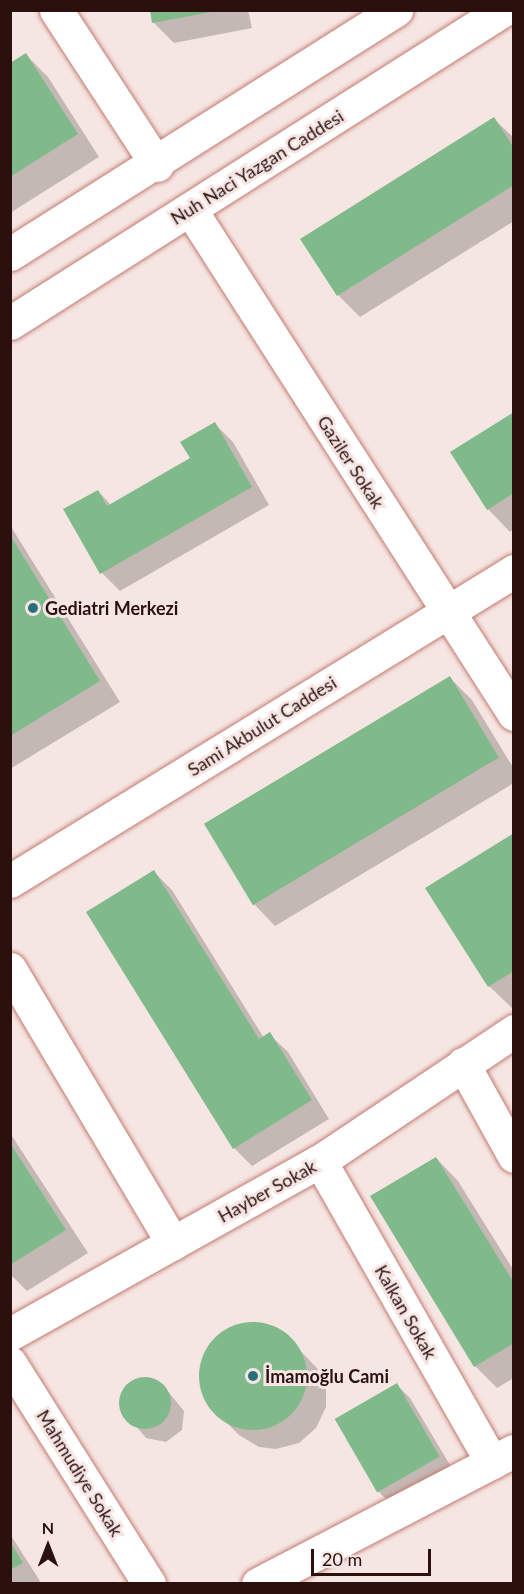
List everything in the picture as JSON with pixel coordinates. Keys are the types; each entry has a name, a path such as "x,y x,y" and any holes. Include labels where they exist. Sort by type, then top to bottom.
{"street":[{"path":"56,10 157,165"},
{"path":"10,254 157,165 396,10"},
{"name":"Nuh Naci Yazgan Caddesi","path":"10,323 503,10"},
{"name":"Gaziler Sokak","path":"190,209 513,714"},
{"name":"Sami Akbulut Caddesi","path":"10,881 513,571"},
{"path":"10,969 173,1243"},
{"name":"Hayber Sokak","path":"10,1334 320,1161 513,1031"},
{"path":"463,1064 513,1156"},
{"name":"Kalkan Sokak","path":"320,1161 503,1456"},
{"name":"Mahmudiye Sokak","path":"10,1363 149,1584"},
{"path":"258,1584 503,1456"}],"building":[{"path":"150,10 211,10 211,12 152,23"},
{"path":"26,53 78,134 10,177 10,63"},
{"path":"494,117 514,148 514,185 337,296 300,239"},
{"path":"514,412 514,493 487,510 450,452"},
{"path":"215,422 252,487 100,574 63,509 98,490 107,506 190,458 180,442"},
{"name":"Gediatri Merkezi","path":"10,535 100,681 10,736"},
{"path":"450,676 499,757 253,905 204,824"},
{"path":"514,833 514,971 488,987 425,888"},
{"path":"154,870 259,1039 270,1032 312,1100 233,1149 86,912"},
{"path":"10,1143 66,1230 10,1265"},
{"path":"436,1157 514,1283 514,1343 474,1367 370,1196"},
{"name":"İmamoğlu Cami","path":"253,1322 274,1326 291,1338 303,1355 307,1376 303,1397 291,1414 274,1426 253,1430 232,1426 215,1414 203,1397 199,1376 203,1355 215,1338 232,1326"},
{"path":"140,1377 150,1377 164,1384 171,1403 164,1422 150,1429 140,1429 130,1425 123,1418 119,1408 119,1398 123,1388 130,1381"},
{"path":"397,1383 440,1457 377,1493 335,1419"},
{"path":"10,1542 23,1563 10,1570"}],"place":[{"name":"Gediatri Merkezi","path":"33,608"},
{"name":"İmamoğlu Cami","path":"253,1376"}]}
